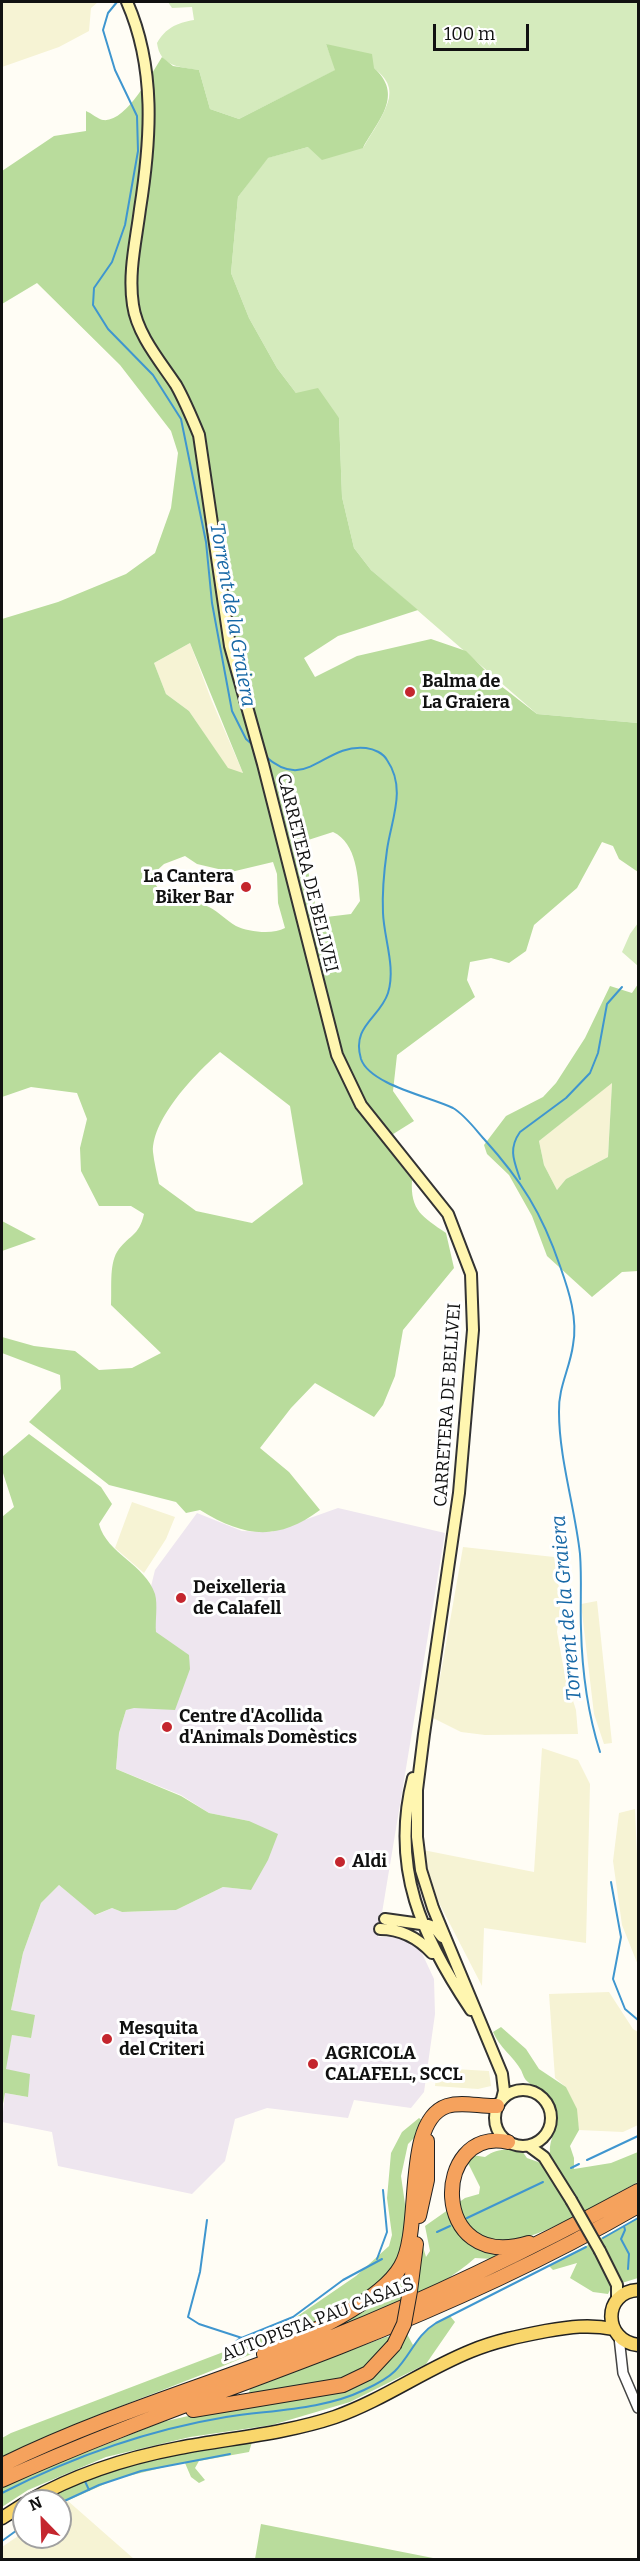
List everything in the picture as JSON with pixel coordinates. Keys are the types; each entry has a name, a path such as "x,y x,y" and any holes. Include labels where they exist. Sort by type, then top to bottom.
{"highway":[{"path":"203,2383 318,2328 387,2283 406,2255 421,2142 427,2122 439,2109 456,2104 498,2108"},
{"path":"145,2420 241,2400 343,2385 368,2373 394,2345 404,2324 419,2215 428,2180 429,2152 425,2133 429,2123 440,2113 457,2107 481,2111 498,2108"},
{"path":"508,2142 492,2141 482,2144 468,2154 458,2166 452,2180 450,2198 456,2218 465,2232 484,2245 503,2248 517,2247 554,2237"},
{"name":"AUTOPISTA PAU CASALS","path":"2,2464 82,2429 203,2383 266,2362 393,2312 554,2237 639,2191"},
{"name":"AUTOPISTA PAU CASALS","path":"2,2480 145,2420 425,2312 533,2261 639,2206"}],"main road":[{"name":"CARRETERA DE BELLVEI","path":"127,2 143,56 150,108 146,172 130,282 133,308 150,346 189,409 199,435 230,646 256,737 337,1055 362,1105 444,1209 460,1241 471,1274 473,1330 459,1493 417,1790 418,1851 433,1908 502,2074 504,2091 498,2108"},
{"name":"CARRETERA DE BELLVEI","path":"424,1734 411,1784 404,1828 409,1882 422,1924 439,1961 481,2025"},
{"path":"382,1920 400,1916 407,1911 411,1904 409,1882"},
{"path":"382,1920 434,1927 441,1935 451,1959 459,1969"},
{"path":"382,1920 392,1929 417,1939 439,1961"},
{"path":"502,2074 513,2084 536,2091 545,2098 552,2112 551,2125 544,2145 552,2168"},
{"path":"53,2489 84,2474 134,2458 268,2434 334,2417 489,2344 519,2336 585,2325 600,2320 611,2311 617,2299 617,2285 612,2270 552,2168 537,2151 529,2146 508,2142 501,2135 498,2108 512,2091 524,2089"},
{"path":"529,2146 545,2137"},
{"path":"612,2270 636,2290 617,2299"},
{"path":"611,2311 616,2333"},
{"path":"585,2325 601,2325 638,2345"}],"street":[{"path":"616,2333 623,2373 639,2408"},
{"path":"623,2373 625,2356 638,2345"}],"shaded area":[{"path":"2,2 98,2 91,8 89,31 59,47 2,67"},
{"path":"190,643 243,773 228,769 189,711 166,694 154,663"},
{"path":"612,1082 608,1157 566,1179 557,1190 544,1165 539,1141"},
{"path":"132,1502 175,1517 166,1539 144,1573 115,1548"},
{"path":"338,1508 445,1533 378,1937 400,1937 421,1951 434,1979 435,2014 424,2092 411,2108 354,2100 348,2118 267,2108 235,2119 225,2161 192,2194 58,2166 52,2132 2,2122 5,2093 28,2097 5,2070 12,2035 31,2038 11,2010 23,1953 41,1903 59,1885 96,1915 112,1908 122,1912 176,1910 223,1887 251,1890 249,1821 209,1813 181,1795 116,1769 119,1733 126,1710 133,1660 155,1570 197,1513 242,1531 271,1532"},
{"path":"463,1547 554,1557 561,1600 557,1632 565,1676 576,1710 578,1734 485,1735 461,1732 433,1718"},
{"path":"597,1601 612,1743 604,1744 594,1714 581,1604"},
{"path":"542,1748 578,1760 590,1784 586,1943 484,1928 482,1986 435,1895 423,1850 534,1872"},
{"path":"635,1809 638,1965 622,1925 613,1861 619,1813"},
{"path":"609,1992 633,2029 638,2032 638,2125 623,2132 579,2130 576,2109 566,2087 555,2078 549,1994"},
{"path":"437,2068 489,2071 491,2086 478,2089 435,2086"},
{"path":"72,2505 134,2559 2,2559 2,2547 12,2540 12,2549 72,2549"}],"green space":[{"path":"168,2 638,2 638,723 537,714 371,570 354,548 342,497 339,418 296,393 277,368 249,318 231,273 238,197 267,158 308,147 363,148 385,111 389,88 385,79 368,64 326,44 336,70 239,119 210,109 199,70 171,64 162,57 159,51 157,43 168,30 194,20 192,7 172,8"},
{"path":"326,44 372,54 374,68 383,78 387,88 388,98 381,117 363,148 322,160 308,147 268,158 238,197 231,273 249,318 277,368 296,393 318,388 339,418 342,497 354,548 371,570 418,610 338,636 304,658 315,677 357,656 431,639 466,651 501,686 537,714 638,723 638,872 619,859 613,846 602,842 577,888 534,925 526,951 509,963 491,958 470,962 467,980 475,997 397,1055 393,1091 414,1121 382,1141 412,1180 413,1199 420,1212 446,1233 454,1268 403,1330 395,1376 383,1405 374,1417 315,1383 291,1408 260,1448 289,1472 320,1510 289,1527 260,1532 231,1526 200,1510 186,1513 176,1502 109,1485 29,1422 61,1389 60,1375 2,1353 2,1337 34,1346 75,1351 99,1370 132,1368 161,1353 111,1305 114,1257 121,1246 136,1232 144,1214 131,1206 99,1206 81,1171 80,1148 87,1119 77,1093 31,1087 2,1097 2,619 58,602 126,574 155,553 171,508 178,453 171,431 120,365 37,283 2,304 2,171 54,136 86,131 86,111 103,120 112,119 120,114 137,96 162,57 173,66 199,70 210,109 239,119 335,70","holes":["190,643 243,773 228,768 189,711 166,694 154,663","333,832 347,844 355,862 360,901 351,914 318,918 302,842","185,856 197,864 231,872 273,862 277,874 278,903 285,928 267,932 247,930 236,926 209,907 167,894 155,884 152,875 164,864","220,1052 290,1106 303,1184 252,1223 196,1211 159,1184 153,1152 160,1125 188,1083"]},
{"path":"638,923 638,966 622,952"},
{"path":"638,984 638,1271 622,1272 592,1297 547,1256 532,1216 509,1175 487,1154 484,1145 506,1116 543,1097 556,1083 585,1038 610,986 632,993","holes":["612,1083 608,1157 566,1179 557,1190 544,1165 539,1141"]},
{"path":"2,1221 36,1239 2,1251"},
{"path":"29,1434 101,1487 112,1504 99,1524 103,1534 150,1584 156,1598 156,1632 189,1655 190,1669 175,1710 134,1708 126,1710 119,1733 116,1769 181,1796 209,1813 249,1821 278,1834 268,1860 251,1890 223,1887 176,1910 122,1912 112,1908 95,1915 59,1885 41,1903 23,1953 11,2010 35,2015 31,2038 12,2035 6,2069 30,2074 28,2097 5,2093 2,2109 2,1517 14,1507 2,1470 2,1457"},
{"path":"501,2027 526,2049 539,2069 566,2087 577,2109 579,2130 570,2146 574,2158 574,2169 611,2163 638,2152 638,2182 555,2226 502,2244 493,2259 475,2258 443,2282 406,2300 331,2331 324,2320 245,2357 82,2422 2,2457 2,2438 11,2433 226,2351 286,2324 356,2276 389,2246 392,2235 387,2198 391,2153 402,2132 419,2118 423,2121 419,2133 408,2144 401,2176 408,2225 400,2275 407,2278 422,2243 426,2257 430,2251 425,2226 465,2198 479,2194 480,2187 468,2163 472,2155 485,2157 498,2151 517,2150 522,2151 527,2158 541,2163 550,2152 557,2122 554,2104 548,2095 527,2081 518,2065 499,2042 493,2032"},
{"path":"638,2218 638,2278 612,2286 608,2294 593,2292 570,2278 577,2263 553,2270 549,2266"},
{"path":"450,2316 455,2322 426,2364 350,2402 272,2425 190,2437 106,2457 30,2489 12,2489 12,2500 2,2507 2,2486 6,2484 162,2422 245,2403 251,2387 386,2337 407,2334 413,2345 434,2324"},
{"path":"252,2442 249,2452 199,2461 195,2468 205,2480 199,2483 191,2477 185,2463 181,2463 116,2479 72,2499 72,2489 66,2489 144,2462 224,2445"},
{"path":"261,2524 438,2559 255,2559"}],"waterway":[{"name":"Torrent de la Graiera","path":"117,2 108,13 103,30 115,70 137,116 138,151 125,225 112,262 94,288 93,305 108,329 153,375 181,419 206,542 212,603 232,711 246,739 254,746"},
{"name":"Torrent de la Graiera","path":"265,756 280,766 292,770 304,769 351,748 372,749 381,753 387,760 393,771 397,793 383,889 383,913 391,973 384,1002 363,1030 360,1038 361,1059 367,1068 388,1083 453,1108 470,1122 520,1183 546,1230 563,1276 572,1305 574,1335 560,1395 560,1429 580,1554 584,1676 592,1723 600,1752"},
{"path":"520,1179 513,1155 516,1138 520,1132 566,1098 590,1073 598,1053 607,1004 622,987"},
{"name":"Torrent de la Graiera","path":"611,1882 621,1937 613,1979 625,2009 638,2020"},
{"path":"587,2160 638,2136"},
{"path":"571,2168 579,2164"},
{"path":"467,2218 543,2182"},
{"path":"377,2259 387,2232 383,2190"},
{"path":"603,2238 638,2218"},
{"path":"207,2220 200,2272 188,2317 199,2324 242,2338"},
{"path":"437,2232 450,2226"},
{"path":"624,2226 625,2230 621,2239 629,2254 628,2269"},
{"path":"2,2493 56,2468 139,2437 226,2417 296,2408 348,2397 385,2379 395,2371 423,2333 436,2323 586,2247"},
{"path":"229,2355 233,2344 239,2339 293,2317 343,2280 382,2259"},
{"path":"72,2497 99,2485 141,2471 230,2454"},
{"path":"84,2479 89,2490"},
{"path":"2,2541 12,2534"}],"place":[{"name":"Balma de La Graiera","path":"410,692"},
{"name":"La Cantera Biker Bar","path":"246,887"},
{"name":"Deixelleria de Calafell","path":"181,1598"},
{"name":"Centre d'Acollida d'Animals Domèstics","path":"167,1727"},
{"name":"Aldi","path":"340,1862"},
{"name":"Mesquita del Criteri","path":"107,2039"},
{"name":"AGRICOLA CALAFELL, SCCL","path":"313,2064"}]}
